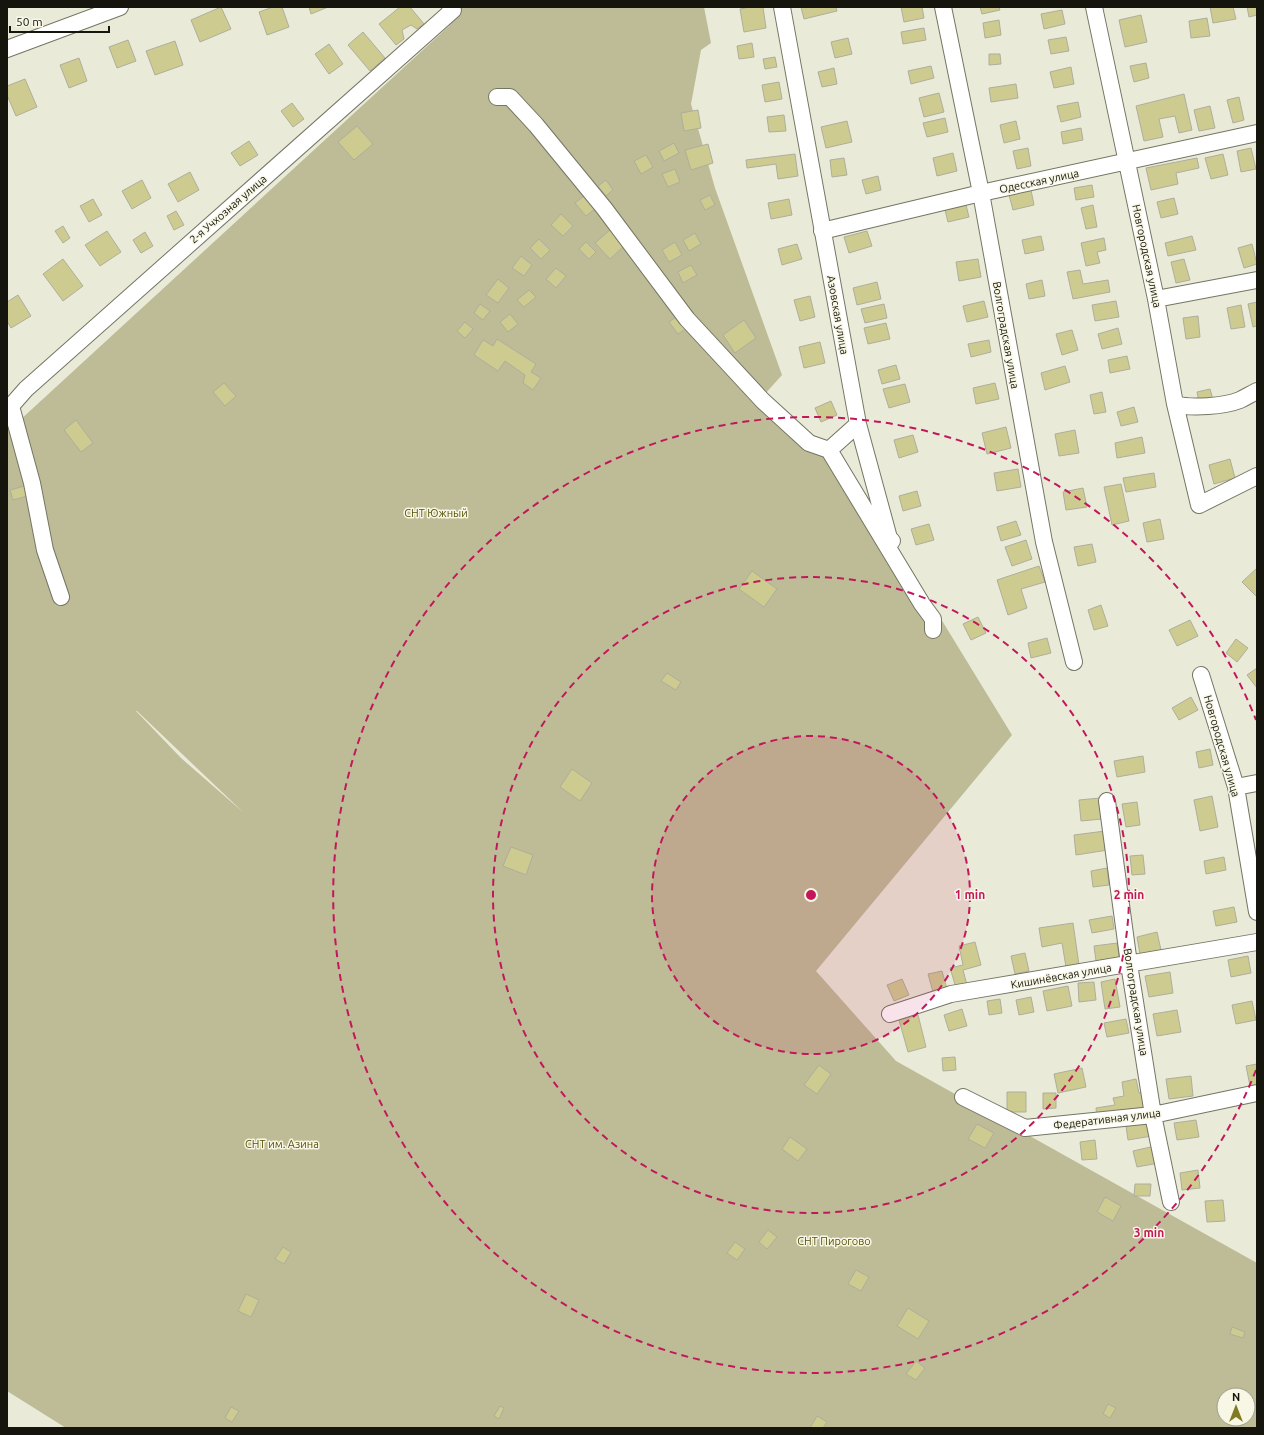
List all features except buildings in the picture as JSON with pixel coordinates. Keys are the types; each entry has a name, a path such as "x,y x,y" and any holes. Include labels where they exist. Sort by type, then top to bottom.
{"street":[{"path":"7,49 120,7"},
{"name":"2-я Учхозная улица","path":"9,411 26,389 453,10 450,7"},
{"name":"Азовская улица","path":"782,7 858,424 889,538 934,609"},
{"name":"Волгоградская улица","path":"943,7 981,193 1044,542 1074,662"},
{"name":"Новгородская улица","path":"1097,8 1156,299 1175,404 1199,505 1257,476"},
{"path":"497,97 510,97 536,125 604,208 687,319 763,401 809,443 829,450 922,604 933,619 933,630"},
{"name":"Одесская улица","path":"822,231 981,193 1257,133"},
{"path":"1156,299 1257,280"},
{"path":"1175,404 1182,406 1204,407 1239,400 1257,391"},
{"path":"9,411 32,483 45,550 61,597"},
{"path":"829,450 858,424"},
{"name":"Новгородская улица","path":"1201,675 1236,787 1257,912"},
{"path":"1236,787 1257,783"},
{"name":"Волгоградская улица","path":"1107,801 1153,1115 1171,1202"},
{"name":"Кишинёвская улица","path":"890,1014 951,994 1257,942"},
{"name":"Федеративная улица","path":"963,1097 1025,1128 1153,1115 1257,1093"}],"green space":[{"path":"456,7 704,7 711,43 701,50 691,104 715,188 782,375 764,395 848,467 1012,735 816,971 896,1061 1257,1263 1257,1428 66,1428 7,1391 7,432 449,26 457,13","holes":["137,711 244,813 181,758"]}],"park label":[{"name":"СНТ Южный","path":"436,513"},
{"name":"СНТ им. Азина","path":"282,1144"},
{"name":"СНТ Пирогово","path":"834,1241"}]}
